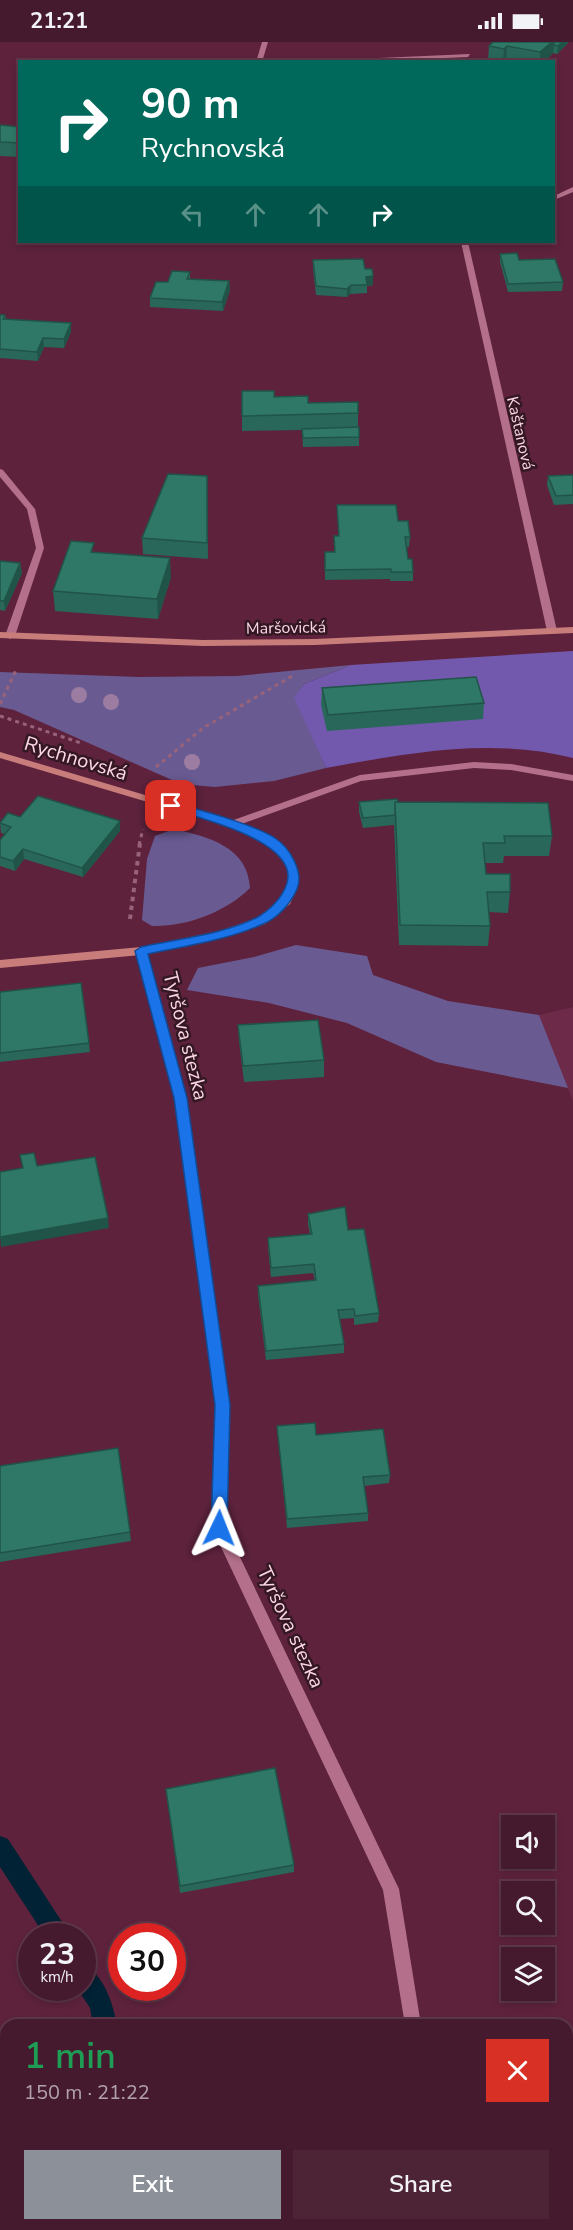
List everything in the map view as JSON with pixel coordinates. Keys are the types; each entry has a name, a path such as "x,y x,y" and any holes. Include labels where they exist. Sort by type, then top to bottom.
{"street":[{"path":"260,60 265,42"},
{"path":"349,60 468,56"},
{"path":"555,198 573,189"},
{"name":"Kaštanová","path":"464,243 552,631"},
{"path":"0,472 31,509 40,548 5,636"},
{"name":"Maršovická","path":"5,636 203,643 315,642 573,630"},
{"name":"Rychnovská","path":"0,754 232,824 272,841 293,870 294,882 286,901 261,921 221,934 141,951 0,964"},
{"path":"232,824 360,777 474,765 511,767 573,778"},
{"name":"Tyršova stezka","path":"141,951 181,1098 223,1405 219,1528 391,1890 411,2019"}],"path":[{"path":"0,704 19,665"},
{"path":"148,773 203,728 296,674"},
{"path":"141,951 129,914 138,850 151,800"}],"shaded area":[{"path":"573,651 573,758 542,752 481,748 387,757 326,768 294,698 304,684 351,665"},
{"path":"351,665 304,684 295,698 326,768 274,781 215,787 181,784 14,710 0,707 0,672 139,677 237,676"},
{"path":"174,829 213,840 234,853 248,874 250,888 229,904 205,916 178,924 152,926 142,920 147,859 155,836"},
{"path":"296,945 367,956 373,975 448,1001 539,1015 568,1088 436,1062 347,1023 269,1003 187,990 198,968 254,957"},
{"path":"573,1007 573,1101 539,1015"}],"building":[{"path":"493,42 552,42 540,52 507,46 504,49 489,46"},
{"path":"0,125 18,127 18,143 0,142"},
{"path":"517,253 519,260 555,259 563,282 508,284 500,254"},
{"path":"363,259 365,269 372,269 373,276 366,277 367,285 351,285 347,289 316,286 313,260"},
{"path":"172,271 190,272 187,279 229,281 222,302 150,298 156,282 168,282"},
{"path":"0,315 5,315 3,319 71,323 64,339 43,338 37,352 0,349"},
{"path":"242,391 274,391 274,397 308,396 308,403 358,402 358,413 242,416"},
{"path":"359,427 359,437 303,438 302,429"},
{"path":"168,474 207,476 207,543 142,538"},
{"path":"573,475 573,495 556,496 548,476"},
{"path":"337,505 396,505 398,521 408,521 410,537 405,537 408,559 412,559 413,572 391,572 391,569 325,570 325,552 335,552 334,536 339,536"},
{"path":"71,541 94,543 91,552 170,558 157,599 53,591"},
{"path":"0,561 20,563 4,601 0,601"},
{"path":"476,677 484,703 328,715 322,688"},
{"path":"38,796 120,821 82,868 23,849 13,861 0,857 0,840 11,827 0,823 8,813 20,817"},
{"path":"397,799 395,815 363,818 359,802"},
{"path":"395,802 548,803 552,836 504,836 505,843 483,843 486,874 510,874 510,892 487,892 490,926 400,925"},
{"path":"81,983 89,1043 0,1053 0,992"},
{"path":"318,1020 324,1060 243,1066 238,1025"},
{"path":"34,1153 37,1166 95,1157 108,1218 0,1237 0,1172 23,1168 20,1155"},
{"path":"345,1207 348,1230 364,1229 379,1313 355,1316 354,1309 338,1310 344,1344 266,1351 258,1286 316,1280 314,1264 271,1268 268,1238 312,1234 308,1214"},
{"path":"315,1423 316,1435 383,1429 390,1475 363,1477 368,1513 287,1519 277,1426"},
{"path":"118,1448 130,1532 0,1553 0,1466"},
{"path":"275,1768 294,1865 180,1886 166,1789"}],"waterway":[{"path":"0,1847 50,1923"},
{"path":"96,1996 101,2004 104,2019"}],"route":[{"path":"171,806 232,824 272,841 293,870 294,882 286,901 261,921 221,934 141,951 181,1098 223,1405 219,1528"}]}
